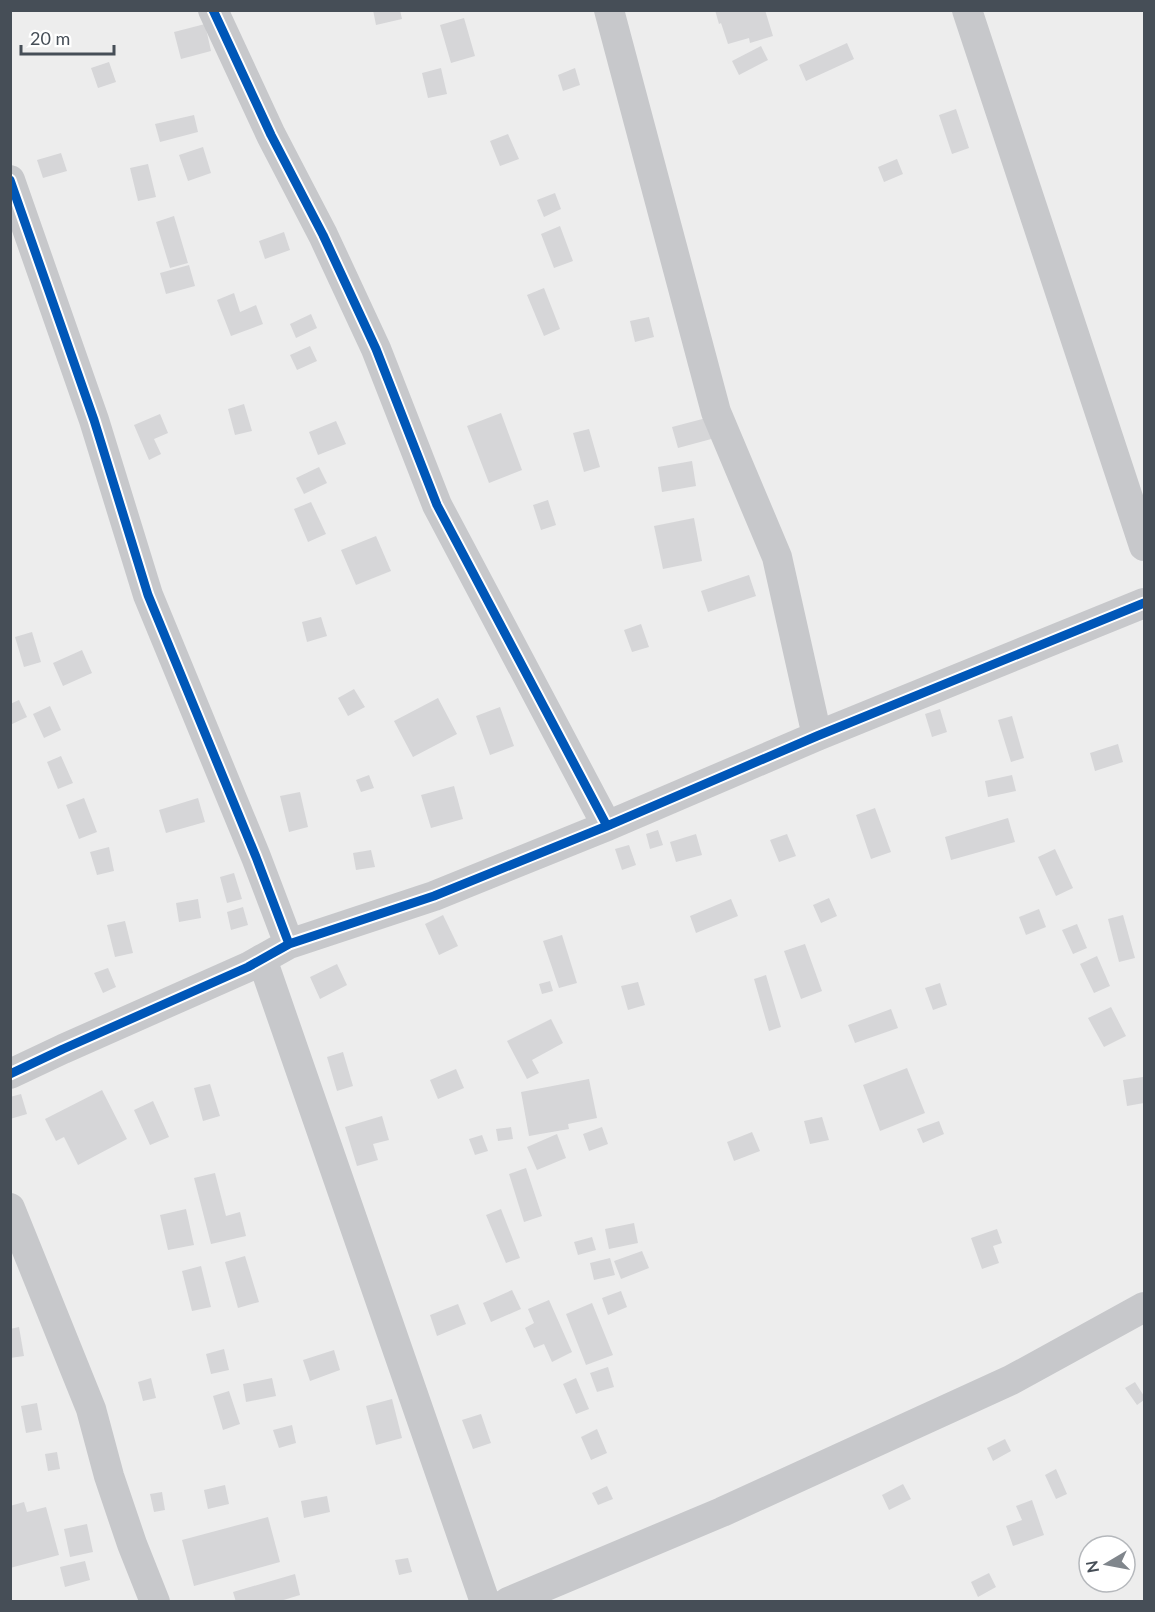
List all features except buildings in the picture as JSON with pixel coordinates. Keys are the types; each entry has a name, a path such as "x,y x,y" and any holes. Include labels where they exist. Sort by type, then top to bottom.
{"street":[{"path":"213,10 271,135 376,349 437,505 607,826"},
{"path":"609,10 717,412 777,557 817,736"},
{"path":"967,10 1144,546"},
{"path":"10,180 94,420 148,594 256,857 289,944"},
{"path":"10,1074 63,1048 248,967 289,944 434,896 1144,603"},
{"path":"262,959 485,1602"},
{"path":"10,1208 91,1409 109,1476 155,1602"},
{"path":"508,1602 722,1512 1000,1385 1144,1307"}],"cycle path":[{"path":"213,10 271,135 323,235 376,349 437,505 607,826"},
{"path":"10,180 94,420 148,595 256,857 289,944"},
{"path":"10,1074 248,967 289,944 434,896 1144,603"}]}
